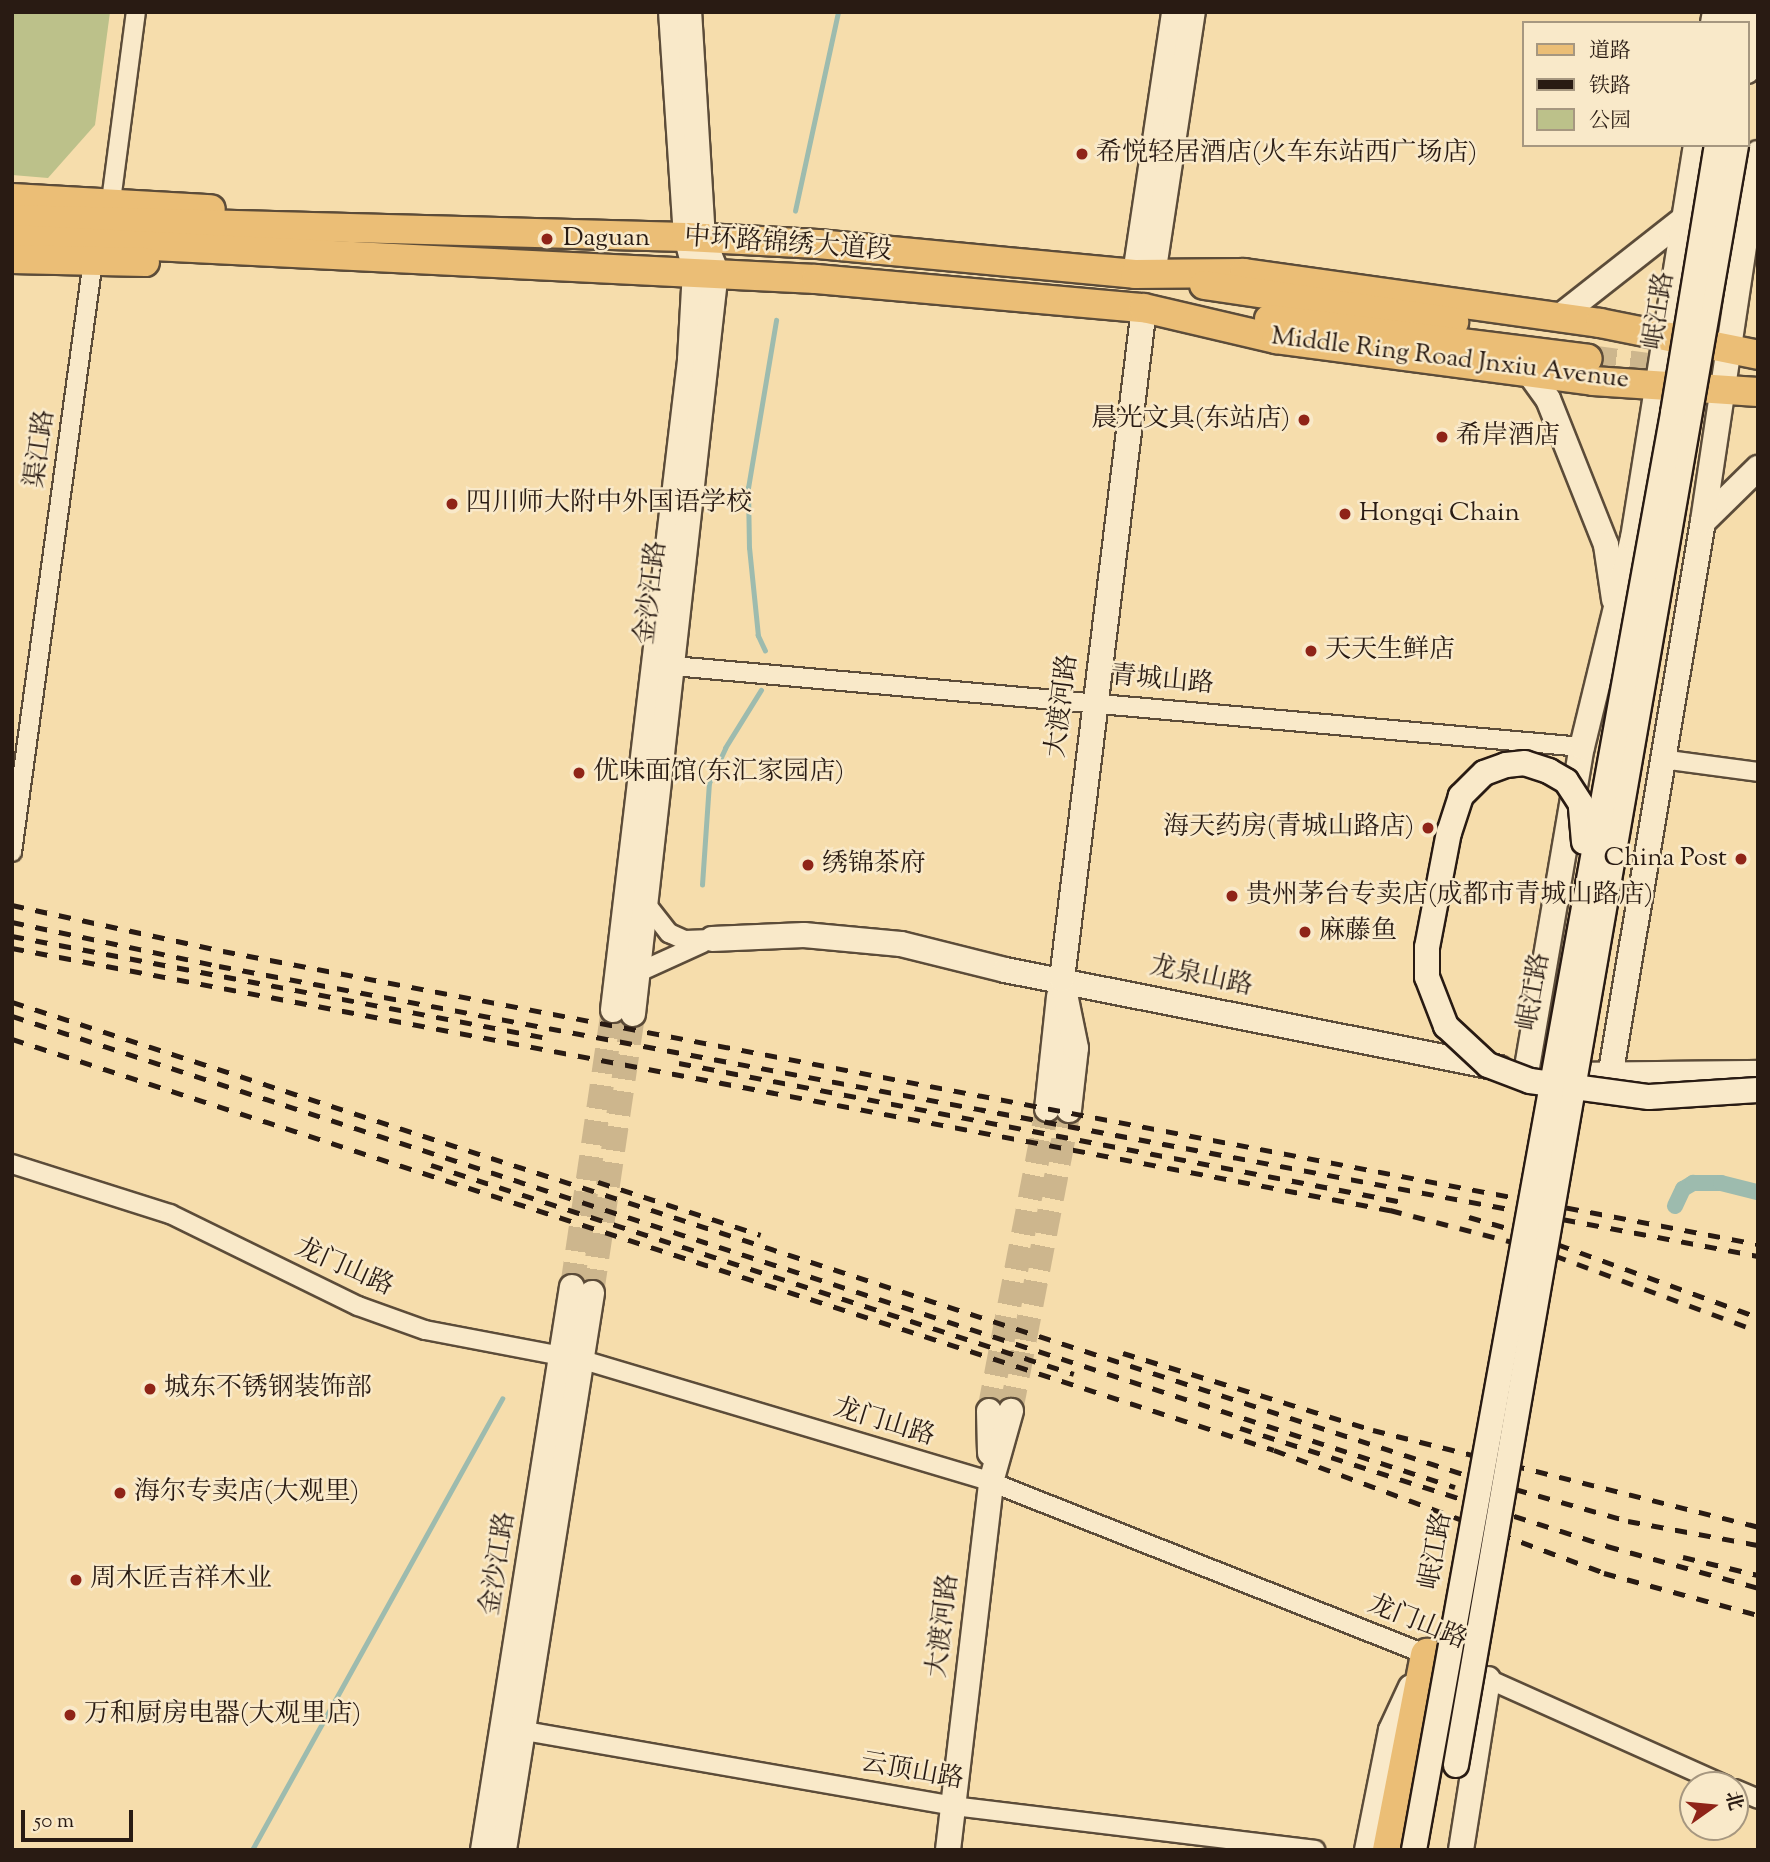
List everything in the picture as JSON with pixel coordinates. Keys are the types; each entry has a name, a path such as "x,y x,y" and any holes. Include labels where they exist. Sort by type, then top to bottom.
{"highway":[{"path":"1389,1850 1408,1736 1427,1655"}],"main road":[{"name":"金沙江路","path":"663,665 623,1012 639,972 647,905 663,665 690,360 706,271 695,238 671,12"},
{"name":"金沙江路","path":"689,12 695,238"},
{"path":"1144,275 1174,12"},
{"path":"1144,275 1192,12"},
{"path":"1749,58 1756,12"},
{"name":"岷江路","path":"1526,1073 1582,747 1616,616 1660,384 1696,147"},
{"name":"岷江路","path":"1414,1850 1583,896 1673,413 1717,147"},
{"name":"岷江路","path":"1450,1850 1456,1765 1736,147"},
{"path":"1610,1077 1703,521 1758,153"},
{"path":"12,198 186,205 297,225"},
{"path":"1559,317 1686,217"},
{"path":"12,219 161,233 295,254"},
{"path":"1747,219 1758,276"},
{"path":"12,239 297,225"},
{"name":"中环路锦绣大道段","path":"297,225 818,244 1144,275"},
{"path":"12,259 184,262 295,254"},
{"name":"中环路锦绣大道段","path":"295,254 706,271 1144,308"},
{"name":"Middle Ring Road Jnxiu Avenue","path":"1144,275 1244,273 1559,317 1758,355"},
{"path":"1144,275 1589,350 1144,308"},
{"name":"Middle Ring Road Jnxiu Avenue","path":"1144,308 1276,339 1529,373 1758,392"},
{"name":"大渡河路","path":"1058,1110 1076,1048 1062,979 1093,700 1144,308"},
{"path":"1529,373 1548,400 1606,545 1616,616"},
{"path":"1703,521 1758,468"},
{"path":"1583,896 1585,822 1581,804 1566,780 1525,763 1506,765 1484,773 1461,796 1449,832 1427,947 1427,977 1446,1026 1466,1049 1488,1065 1531,1081 1610,1093 1687,1097 1758,1090"},
{"name":"龙泉山路","path":"712,939 804,935 901,944 1526,1073 1610,1077 1758,1073"},
{"name":"金沙江路","path":"503,1850 513,1729 582,1290"},
{"name":"大渡河路","path":"948,1850 1000,1411"},
{"path":"1367,1850 1391,1730 1427,1655"},
{"path":"1461,1850 1489,1679"},
{"name":"金沙江路","path":"483,1850 513,1729"}],"street":[{"path":"111,201 136,12"},
{"name":"渠江路","path":"12,852 93,261"},
{"name":"青城山路","path":"663,665 1093,700 1582,747"},
{"path":"1662,759 1758,772"},
{"name":"龙泉山路","path":"647,905 669,933 685,940 712,939"},
{"path":"639,972 712,939"},
{"name":"龙门山路","path":"12,1164 170,1214 358,1306 414,1326 573,1358 991,1482 1489,1679 1694,1771"},
{"name":"云顶山路","path":"513,1729 953,1806 1315,1850"}],"green space":[{"path":"12,12 110,12 95,125 48,178 12,175"}],"waterway":[{"path":"795,211 838,12"},
{"path":"765,651 758,636 749,548 748,488 776,320"},
{"path":"702,885 709,783 725,748 761,690"},
{"path":"1675,1206 1683,1189 1693,1183 1721,1183 1758,1192"},
{"path":"252,1850 502,1399"}],"tunnel":[{"path":"1588,359 1686,372"},
{"path":"572,1287 613,1010"},
{"path":"592,1293 633,1014"},
{"path":"989,1411 1047,1109"},
{"path":"1011,1411 1069,1110"}],"railway":[{"path":"12,905 223,951 1758,1244"},
{"path":"12,922 219,966 1758,1256"},
{"path":"12,936 542,1037"},
{"path":"12,948 1390,1210 1532,1247 1758,1331"},
{"path":"12,1002 1469,1476 1628,1521 1758,1545"},
{"path":"12,1016 1455,1487"},
{"path":"12,1039 1274,1450 1604,1573 1758,1615"},
{"path":"679,1063 1408,1203"},
{"path":"431,1165 1074,1374"},
{"path":"598,1182 761,1235"},
{"path":"1469,1217 1535,1236 1758,1317"},
{"path":"1123,1353 1373,1430 1758,1527"},
{"path":"1240,1428 1607,1546 1758,1588"},
{"path":"1683,1557 1758,1575"}],"place":[{"name":"希悦轻居酒店(火车东站西广场店)","path":"1082,154"},
{"name":"Daguan","path":"547,239"},
{"name":"晨光文具(东站店)","path":"1304,420"},
{"name":"希岸酒店","path":"1442,437"},
{"name":"四川师大附中外国语学校","path":"452,504"},
{"name":"Hongqi Chain","path":"1345,514"},
{"name":"天天生鲜店","path":"1311,651"},
{"name":"优味面馆(东汇家园店)","path":"579,773"},
{"name":"海天药房(青城山路店)","path":"1428,828"},
{"name":"China Post","path":"1741,859"},
{"name":"绣锦茶府","path":"808,865"},
{"name":"贵州茅台专卖店(成都市青城山路店)","path":"1232,896"},
{"name":"麻藤鱼","path":"1305,932"},
{"name":"城东不锈钢装饰部","path":"150,1389"},
{"name":"海尔专卖店(大观里)","path":"120,1493"},
{"name":"周木匠吉祥木业","path":"76,1580"},
{"name":"万和厨房电器(大观里店)","path":"70,1715"}]}
